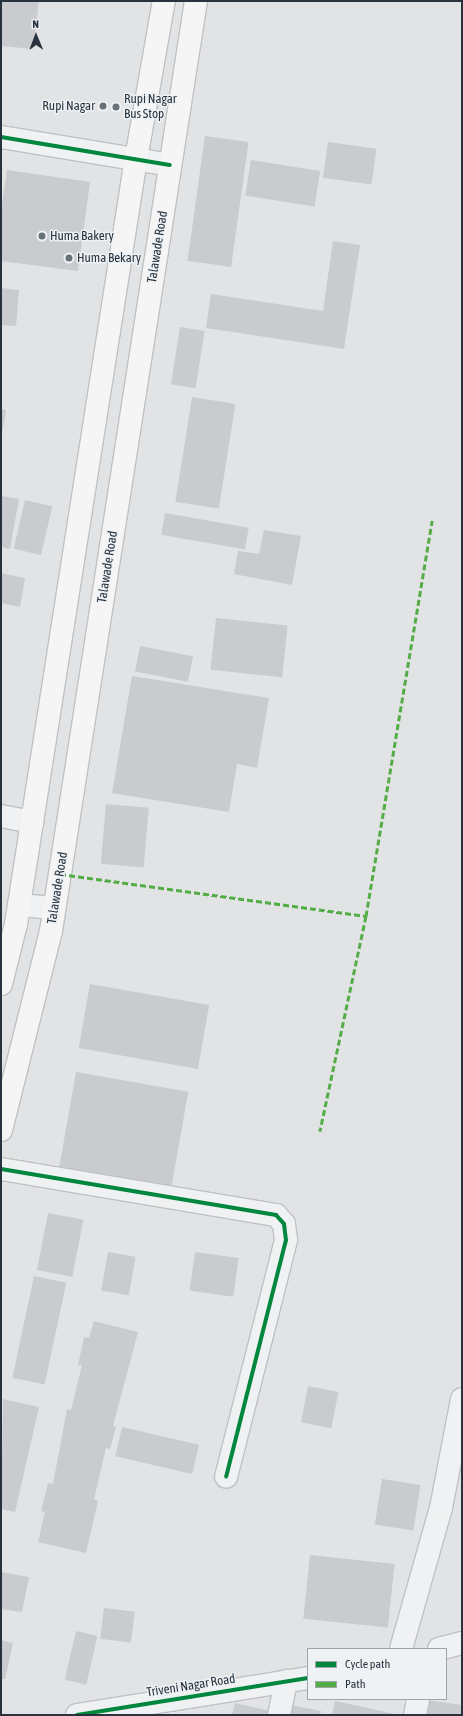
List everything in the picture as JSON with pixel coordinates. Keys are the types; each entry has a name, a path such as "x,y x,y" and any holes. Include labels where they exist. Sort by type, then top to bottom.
{"main road":[{"path":"1,984 19,905 136,159 164,1"},
{"name":"Talawade Road","path":"1,1130 54,908 196,1"}],"street":[{"path":"1,137 170,165"},
{"path":"1,816 32,822"},
{"path":"19,905 54,908"},
{"path":"1,1169 276,1215 284,1224 286,1240 226,1477"},
{"path":"401,1648 440,1508 462,1399"},
{"path":"442,1648 462,1643"},
{"name":"Triveni Nagar Road","path":"77,1715 107,1712 307,1678"},
{"path":"279,1715 286,1682"},
{"path":"415,1715 418,1700"}],"building":[{"path":"1,1 39,1 33,49 1,46"},
{"path":"205,136 249,142 231,267 187,261"},
{"path":"328,142 377,149 372,184 323,178"},
{"path":"251,160 320,171 315,207 245,196"},
{"name":"Huma Bakery","path":"7,170 90,182 78,271 1,261 1,211"},
{"path":"333,241 360,245 344,349 206,328 211,294 323,311"},
{"path":"1,288 19,290 16,326 1,325"},
{"path":"180,327 205,331 196,388 171,384"},
{"path":"192,397 235,404 219,509 175,502"},
{"path":"1,409 6,410 2,434 1,434"},
{"path":"1,496 19,499 10,549 1,547"},
{"path":"25,500 52,506 41,555 14,549"},
{"path":"165,513 249,528 245,549 161,535"},
{"path":"264,530 301,536 292,585 234,574 238,551 259,554"},
{"path":"1,573 25,578 20,607 1,603"},
{"path":"216,618 288,626 282,677 211,670"},
{"path":"140,646 193,656 188,682 135,672"},
{"path":"132,676 269,698 257,768 237,764 229,812 112,793"},
{"path":"106,804 149,808 144,868 101,864"},
{"path":"90,984 209,1005 198,1069 79,1048"},
{"path":"76,1072 188,1092 170,1196 58,1176"},
{"path":"48,1213 83,1220 72,1277 37,1270"},
{"path":"108,1252 136,1257 129,1295 101,1290"},
{"path":"195,1252 239,1258 233,1297 190,1291"},
{"path":"34,1276 66,1283 45,1385 12,1378"},
{"path":"94,1321 138,1332 113,1426 116,1427 110,1449 106,1448 94,1499 98,1501 86,1553 38,1542 45,1512 41,1511 48,1483 53,1484 67,1409 71,1410 82,1365 78,1365 84,1337 89,1338"},
{"path":"308,1386 338,1392 331,1428 301,1422"},
{"path":"3,1399 39,1407 15,1512 1,1509"},
{"path":"122,1427 199,1445 192,1474 115,1456"},
{"path":"382,1479 421,1485 413,1531 375,1524"},
{"path":"310,1555 395,1564 388,1628 303,1619"},
{"path":"1,1572 29,1577 22,1612 1,1609"},
{"path":"104,1608 135,1612 131,1643 100,1639"},
{"path":"76,1631 97,1636 86,1685 65,1680"},
{"path":"1,1640 13,1643 5,1679 1,1679"},
{"path":"420,1700 462,1705 462,1715 417,1715"},
{"path":"335,1701 395,1714 395,1715 332,1715"},
{"path":"235,1703 270,1711 269,1715 232,1715"},
{"path":"285,1704 321,1711 320,1715 282,1715"}],"marked path":[{"path":"366,916 432,520"},
{"path":"60,874 366,916 320,1131"}],"cycle path":[{"path":"1,137 170,165"},
{"path":"1,1169 276,1215 284,1224 286,1240 226,1477"},
{"path":"77,1715 307,1678"}],"place":[{"name":"Rupi Nagar","path":"103,106"},
{"name":"Rupi Nagar Bus Stop","path":"116,107"},
{"name":"Huma Bakery","path":"42,236"},
{"name":"Huma Bekary","path":"69,258"}]}
